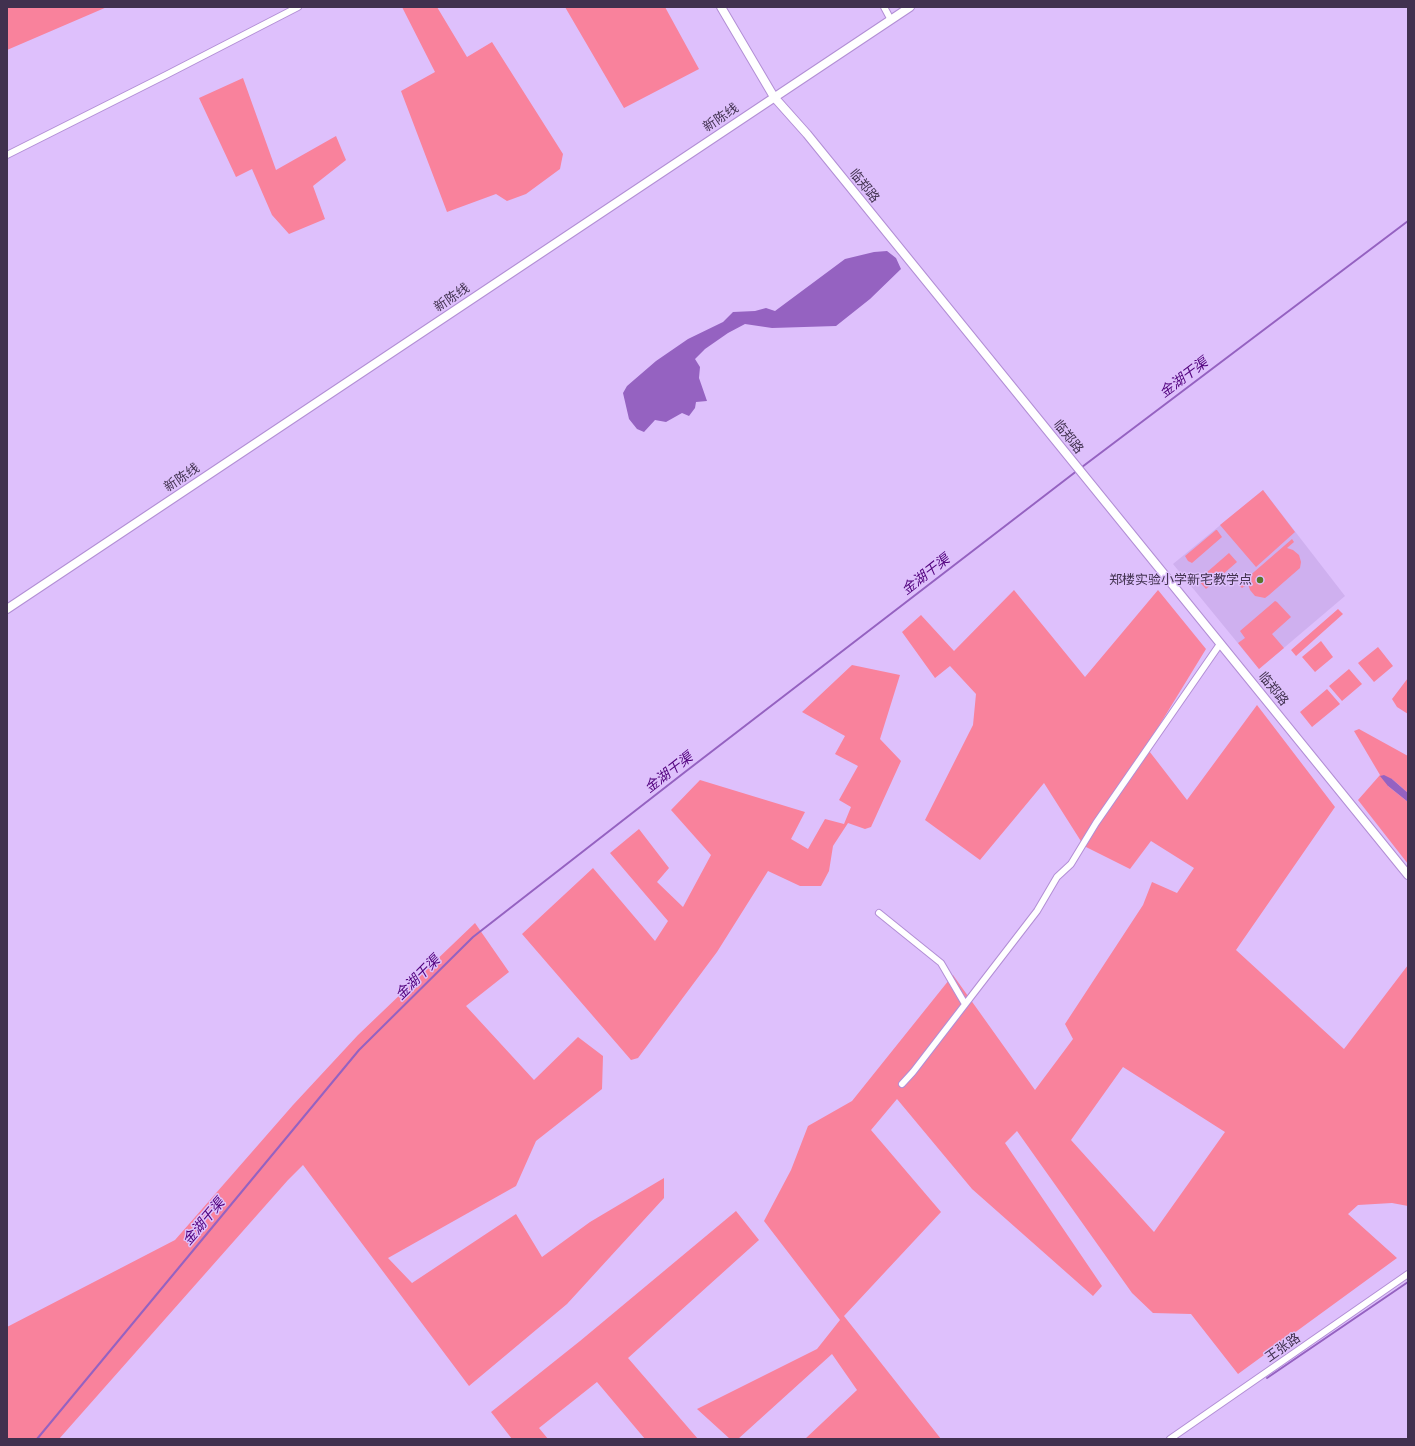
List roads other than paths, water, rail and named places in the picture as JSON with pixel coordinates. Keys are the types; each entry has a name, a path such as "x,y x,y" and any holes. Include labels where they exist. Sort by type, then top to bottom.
{"main road":[{"name":"临郑路","path":"722,7 774,97 807,134 1408,875"},
{"name":"新陈线","path":"7,609 910,7"}],"street":[{"path":"7,155 166,76 298,7"},
{"path":"884,7 891,20"},
{"path":"902,1084 1037,911 1057,877 1070,864 1096,823 1220,644"},
{"path":"879,912 941,963 965,1004"},
{"name":"王张路","path":"1170,1439 1408,1274"}],"waterway":[{"name":"金湖干渠","path":"1082,467 1408,221"},
{"name":"金湖干渠","path":"37,1439 359,1050 473,937 1078,470"},
{"path":"1267,1378 1408,1282"}],"place":[{"name":"郑楼实验小学新宅教学点","path":"1260,580"}]}
